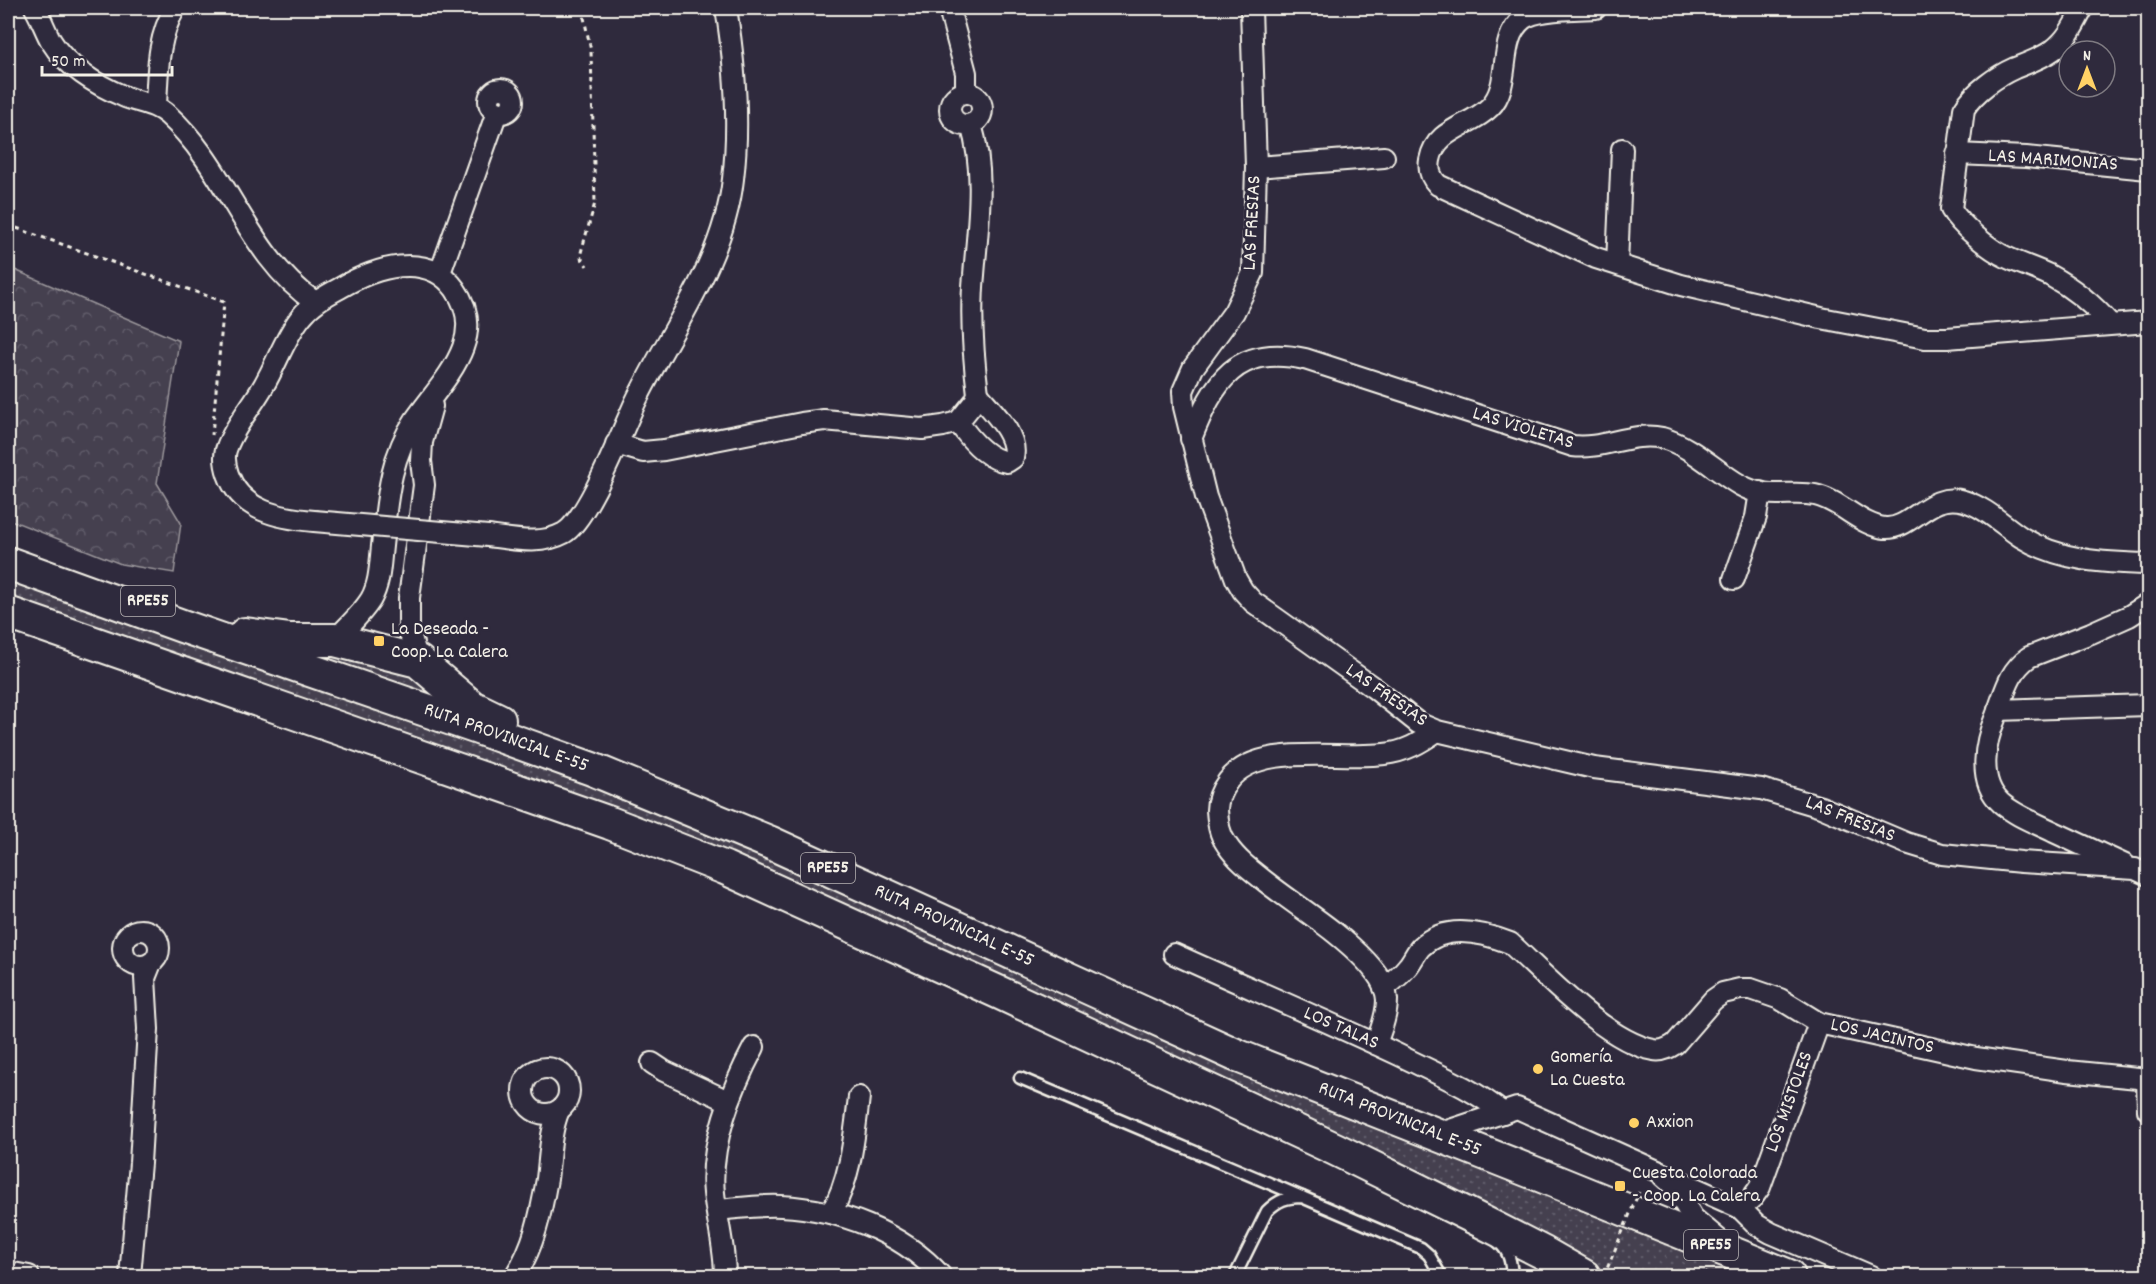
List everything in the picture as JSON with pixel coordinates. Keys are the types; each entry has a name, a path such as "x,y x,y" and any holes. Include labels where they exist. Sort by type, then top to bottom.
{"main road":[{"name":"RPE55","path":"8,557 57,568 161,606 254,636 290,640 335,640 418,661 472,706 495,718 658,781 717,820"},
{"name":"RUTA PROVINCIAL E-55","path":"8,563 592,769 834,871 1238,1056 1789,1276"},
{"name":"RUTA PROVINCIAL E-55","path":"8,614 519,791 674,847 725,868 1335,1149 1485,1223 1584,1276"}],"street":[{"path":"35,8 56,47 83,74 125,97 156,105 184,132 210,165 254,238 274,265 297,290 315,302"},
{"path":"156,105 159,51 168,20 175,8"},
{"path":"335,640 362,610 376,587 390,475 402,443 414,422 453,369 465,344 468,328 467,313 462,299 450,282 440,273 401,265 357,278 315,302 300,318 265,384 231,437 226,449 225,461 231,481 250,504 281,517 314,520 488,536 535,541 565,532 576,522 587,506 637,400 700,284 726,215 733,181 737,105 734,57 726,8"},
{"name":"LAS FRESIAS","path":"1251,8 1256,167 1252,273 1248,287 1234,312 1188,378 1183,391 1191,439 1206,496 1226,557 1243,591 1253,602 1374,688 1418,723 1437,731 1594,768 1761,789 1821,807 1906,843 1942,854 2142,872"},
{"path":"1596,8 1537,13 1525,17 1517,25 1510,36 1498,95 1491,106 1438,140 1432,150 1429,164 1431,177 1447,190 1596,258 1705,291 1821,318 1925,338 2148,322"},
{"path":"2083,8 2073,28 2053,50 1997,79 1969,100 1964,109 1951,209 1956,218 2004,256 2047,274 2078,292 2110,324"},
{"path":"616,444 642,452 664,450 824,420 922,429 958,422 975,401 978,394 972,324 980,218 981,170 971,124 961,124 950,113 954,98 966,93 966,73 951,16"},
{"path":"440,273 497,112"},
{"path":"1617,264 1622,149"},
{"name":"LAS MARIMONIAS","path":"1957,154 2148,169"},
{"path":"1256,167 1384,157"},
{"name":"LAS VIOLETAS","path":"1191,439 1213,391 1226,376 1249,359 1284,354 1573,446 1587,448 1644,438 1661,438 1681,445 1741,486 1777,495 1815,495 1830,500 1864,520 1884,528 1896,527 1935,503 1949,499 1964,501 1979,507 2023,538 2049,552 2078,559 2148,564"},
{"path":"418,661 408,619 423,485 422,442 437,390"},
{"path":"958,422 966,433 993,457 1007,462 1013,458 1015,452 1007,432 978,394"},
{"path":"390,475 407,468 417,473 423,485"},
{"path":"1734,579 1756,517 1760,492"},
{"path":"2142,872 2012,811 1999,801 1990,787 1985,755 1989,733 2012,674 2018,665 2029,657 2129,616 2148,604"},
{"path":"1998,710 2148,705"},
{"path":"1376,1044 1383,1024 1387,1000 1384,988 1373,969 1354,948 1280,894 1241,861 1226,844 1218,826 1217,804 1224,786 1234,773 1260,759 1283,755 1385,754 1408,749 1437,731"},
{"name":"LOS JACINTOS","path":"1384,988 1400,975 1419,948 1432,938 1446,933 1469,932 1490,935 1510,943 1607,1029 1655,1051 1667,1049 1675,1044 1713,1000 1723,993 1740,989 1764,992 1819,1023 1976,1058 2148,1080"},
{"name":"LOS TALAS","path":"1174,954 1376,1044 1487,1100 1503,1113"},
{"path":"130,1276 137,1208 147,1049 144,968"},
{"name":"LOS MISTOLES","path":"1740,1208 1753,1197 1760,1186 1819,1023"},
{"path":"725,1276 725,1261 714,1194 716,1159 728,1101 754,1047"},
{"path":"652,1063 728,1101"},
{"path":"2148,1080 2148,1110"},
{"path":"831,1214 846,1181 859,1097"},
{"path":"1438,1134 1517,1108 1740,1208 1757,1225 1772,1233 1870,1276"},
{"path":"515,1276 531,1248 537,1224 547,1179 552,1116"},
{"path":"1656,1170 1673,1185 1694,1218 1704,1228 1750,1261"},
{"path":"717,1210 784,1206 831,1214 887,1235 932,1266 941,1276"},
{"path":"8,1272 29,1276"}],"lane":[{"path":"1020,1078 1421,1248 1429,1255 1441,1276"},
{"name":"RPE55","path":"1335,1149 1372,1181"},
{"path":"1235,1276 1267,1211 1274,1204 1288,1197 1302,1197"},
{"path":"1464,1226 1495,1240 1504,1247 1508,1253 1512,1276"}],"path":[{"path":"582,8 591,51 595,203 580,256 587,266"},
{"path":"8,225 224,302 211,434 214,444"},
{"path":"1604,1276 1639,1192"},
{"path":"1695,1276 1699,1272 1719,1275"}],"green space":[{"path":"8,267 179,341 157,483 181,523 174,573 121,564 8,519"},
{"path":"8,572 479,738 1763,1276 1606,1276 972,968 8,603"},
{"path":"306,650 412,671 446,703 308,655"}],"place":[{"name":"La Deseada - Coop. La Calera","path":"379,641"},
{"name":"Gomería La Cuesta","path":"1538,1069"},
{"name":"Axxion","path":"1634,1123"},
{"name":"Cuesta Colorada - Coop. La Calera","path":"1620,1186"}]}
